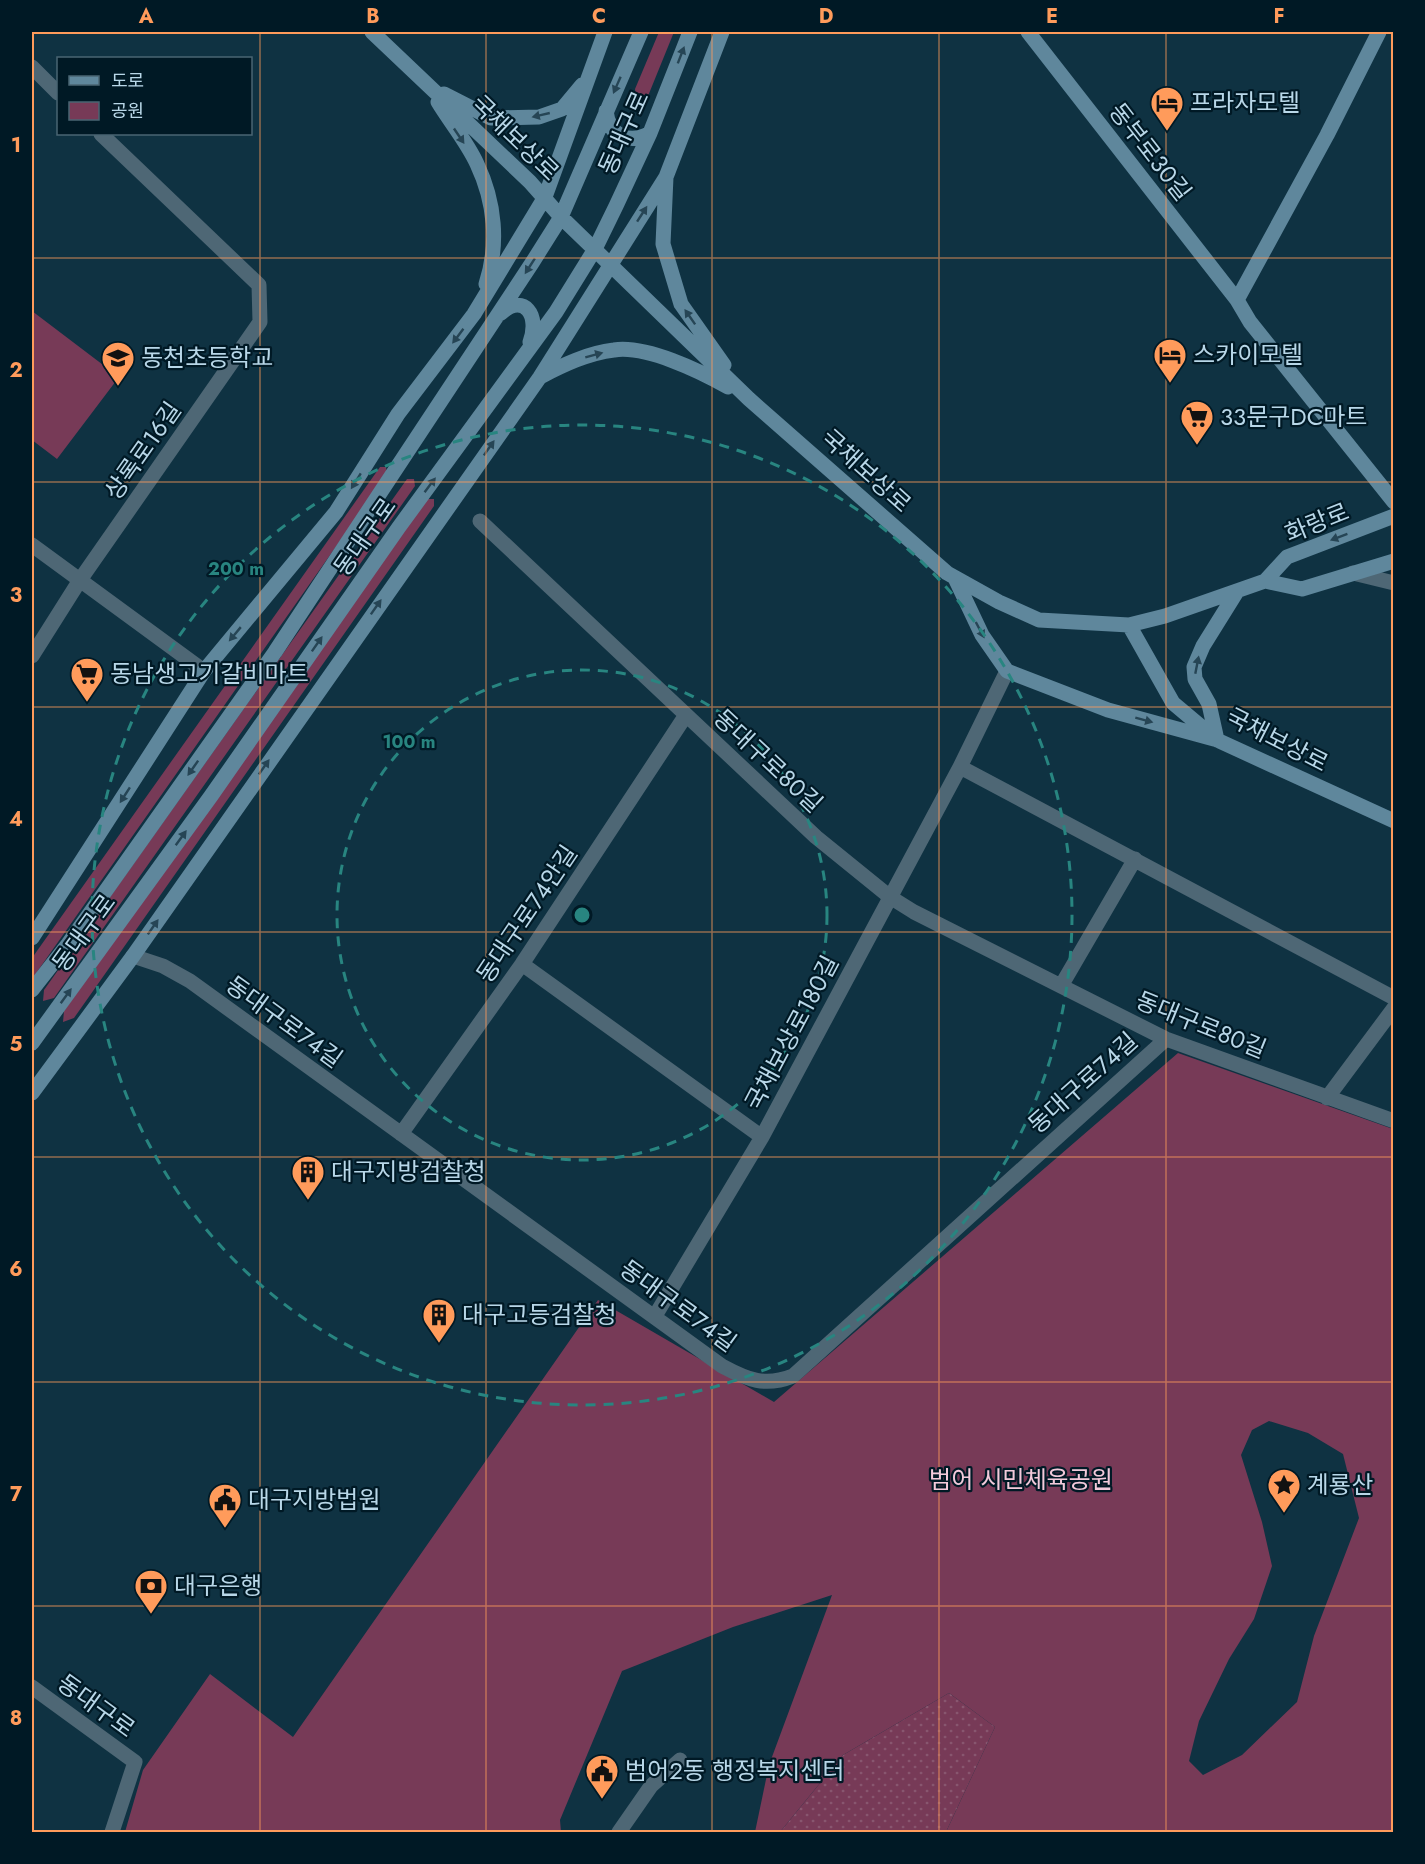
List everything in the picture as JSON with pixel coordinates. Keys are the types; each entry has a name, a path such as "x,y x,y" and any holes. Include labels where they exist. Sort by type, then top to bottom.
{"main road":[{"name":"국채보상로","path":"372,32 545,197 561,217 749,399 955,578 1039,620 1129,626 1173,703 1217,740 1394,821"},
{"path":"474,314 545,197 577,115 585,81 605,32"},
{"name":"동대구로","path":"32,990 68,944 275,652 561,217 641,32"},
{"name":"동대구로","path":"32,1043 211,796 399,526 525,356 595,249 650,133 690,32"},
{"path":"723,32 666,177 663,244 681,304 749,399"},
{"name":"동부로30길","path":"1028,32 1237,300 1250,322 1394,502"},
{"path":"1237,300 1327,135 1379,32"},
{"path":"429,86 491,118 538,117 562,109 585,81"},
{"path":"429,86 477,163 491,203 495,228 491,269 474,314"},
{"path":"606,111 607,122 621,136 631,139 650,133"},
{"name":"동대구로","path":"32,1093 133,956 540,377 666,177"},
{"path":"498,315 508,307 514,306 521,306 532,313 536,325 525,356"},
{"name":"동대구로","path":"32,938 204,671 336,512 398,414 474,314"},
{"path":"540,377 572,361 616,349 658,355 705,374 749,399"},
{"name":"화랑로","path":"1129,626 1236,593 1265,581 1287,557 1394,516"},
{"path":"1265,581 1302,589 1394,561"},
{"path":"955,578 982,635 1006,671 1108,710 1217,740 1209,704 1195,679 1194,667 1203,646 1236,593"}],"street":[{"path":"32,67 57,92"},
{"name":"상록로16길","path":"32,656 80,580 260,322 259,285 102,135"},
{"name":"동대구로80길","path":"480,521 816,837 890,897 914,912 1166,1039 1394,1121"},
{"path":"32,545 204,671"},
{"path":"1353,573 1394,582"},
{"name":"국채보상로180길","path":"655,1316 762,1137 960,766 1006,671"},
{"name":"동대구로74안길","path":"400,1134 522,964 686,715"},
{"path":"960,766 1394,998"},
{"path":"1061,986 1136,859"},
{"name":"동대구로74길","path":"133,956 163,966 190,981 722,1366 746,1379 762,1383 793,1376 1166,1039"},
{"path":"522,964 762,1137"},
{"path":"1327,1098 1394,1008"},
{"name":"동대구로","path":"32,1687 135,1761 112,1833"},
{"path":"619,1833 651,1786 680,1760"}],"green space":[{"path":"659,32 674,32 648,96 642,100 636,97 635,89"},
{"path":"32,311 119,377 57,459 32,440"},
{"path":"380,467 386,467 387,474 32,979 32,958"},
{"path":"407,479 414,479 415,486 54,998 43,1001 44,990"},
{"path":"427,499 434,499 434,506 74,1018 63,1022 64,1011"},
{"name":"범어 시민체육공원","path":"1178,1053 1393,1129 1393,1832 946,1832 995,1727 949,1693 843,1755 780,1832 755,1832 769,1765 832,1595 733,1627 622,1671 560,1820 561,1832 125,1832 143,1770 210,1674 293,1737 598,1300 774,1402","holes":["1269,1421 1308,1433 1343,1454 1359,1518 1314,1636 1297,1702 1242,1755 1203,1775 1189,1761 1199,1721 1229,1659 1254,1619 1272,1566 1262,1522 1241,1455 1252,1430"]},
{"path":"949,1693 995,1727 946,1832 780,1832 843,1755"}],"place":[{"name":"프라자모텔","path":"1167,132"},
{"name":"스카이모텔","path":"1170,384"},
{"name":"동천초등학교","path":"118,387"},
{"name":"33문구DC마트","path":"1197,446"},
{"name":"동남생고기갈비마트","path":"87,703"},
{"name":"대구지방검찰청","path":"308,1201"},
{"name":"대구고등검찰청","path":"439,1344"},
{"name":"계룡산","path":"1284,1514"},
{"name":"대구지방법원","path":"225,1529"},
{"name":"대구은행","path":"151,1615"},
{"name":"범어2동 행정복지센터","path":"602,1800"}]}
